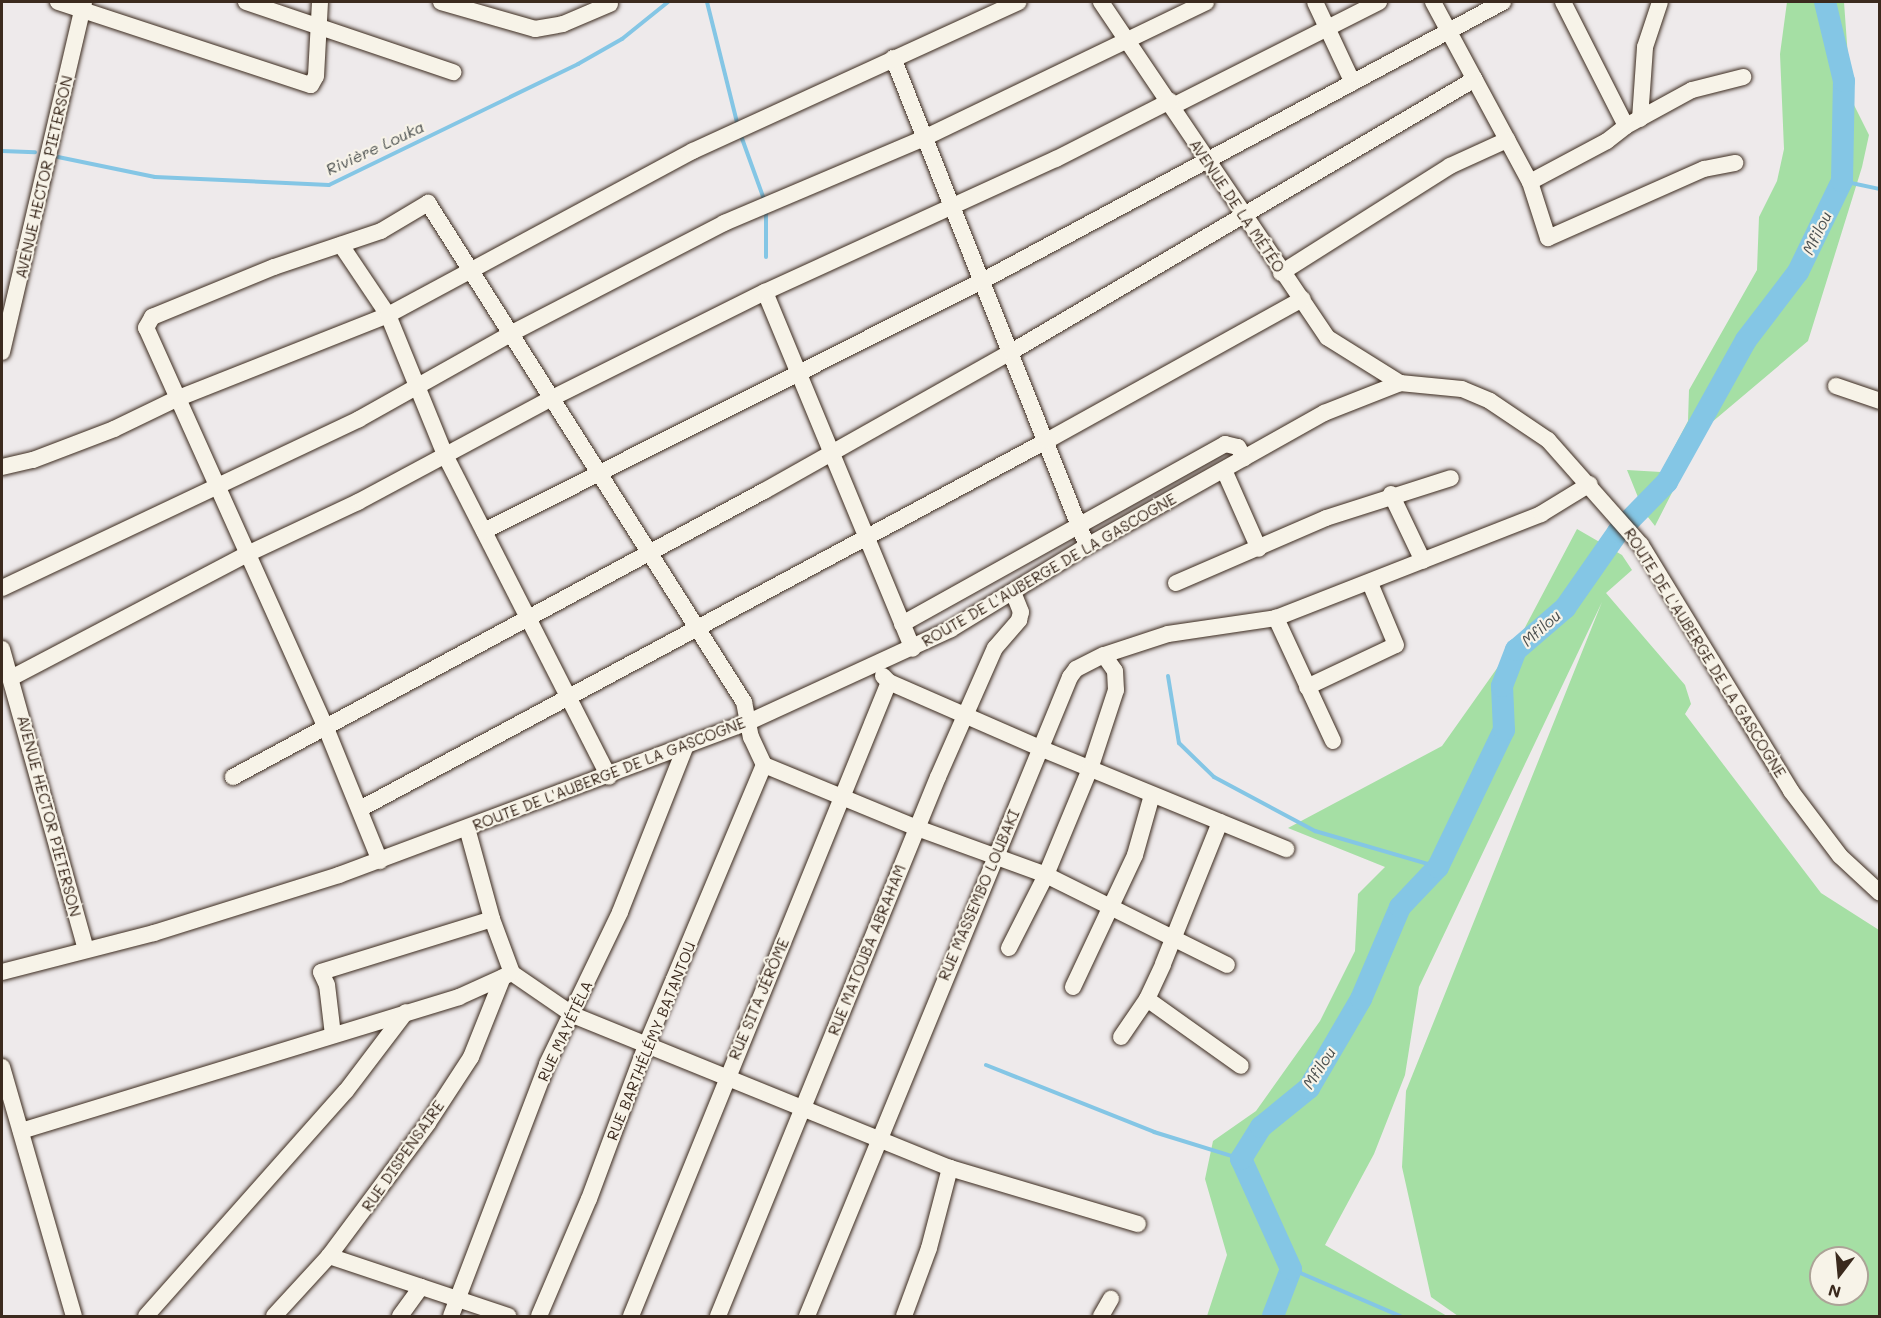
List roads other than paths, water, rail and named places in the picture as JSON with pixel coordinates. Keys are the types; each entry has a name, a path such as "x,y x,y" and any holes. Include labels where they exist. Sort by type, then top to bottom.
{"street":[{"path":"58,2 84,5 306,85 311,85 316,76 321,27 320,2"},
{"path":"246,2 453,72"},
{"path":"441,2 487,9 535,29 562,24 610,4"},
{"path":"2,467 33,460 94,437 176,399 388,315 474,272 693,151 1019,2"},
{"name":"AVENUE DE LA MÉTÉO","path":"1101,2 1171,103 1206,161 1281,273 1328,338 1400,383"},
{"path":"2,588 217,488 417,390 514,332 724,223 924,138 1206,2"},
{"path":"1315,2 1353,83"},
{"path":"11,678 245,555 765,292 1056,159 1328,30 1379,2"},
{"path":"1433,2 1530,182 1548,238 1704,169 1735,163"},
{"path":"484,531 982,281 1503,2"},
{"path":"1563,2 1633,122"},
{"path":"1633,122 1644,47 1660,2"},
{"name":"AVENUE HECTOR PIETERSON","path":"2,352 84,5"},
{"path":"893,58 1048,440 1087,546"},
{"path":"1530,182 1608,141 1633,122 1692,90 1743,77"},
{"path":"233,777 527,616 649,553 1011,352 1475,79"},
{"path":"1281,273 1449,166 1508,140"},
{"path":"380,861 326,728 245,555 146,328 147,322 229,285 381,231 428,202 514,332 552,398 602,472 649,553 700,629 744,702 751,737 764,765 917,828 1046,875 1227,965"},
{"path":"341,245 388,315 445,455 609,777"},
{"path":"765,292 868,534 913,649"},
{"path":"360,809 569,696 700,629 868,534 1048,440 1302,299"},
{"name":"ROUTE DE L'AUBERGE DE LA GASCOGNE","path":"2,972 154,933 380,861 609,777 749,722 870,666 913,649 1013,592 1087,546 1324,413 1400,383 1462,389 1491,401 1548,440 1590,484 1616,512 1641,545 1791,791 1840,856 1880,893"},
{"path":"1836,386 1880,401"},
{"path":"903,624 1203,456 1232,443 1244,458"},
{"path":"1203,456 1219,473 1258,549"},
{"path":"1176,583 1391,494 1451,478"},
{"name":"RUE MASSEMBO LOUBAKI","path":"807,1317 877,1139 1042,749 1070,677 1083,664 1168,634 1276,618 1370,584 1541,514 1590,484"},
{"path":"1147,486 1155,508"},
{"path":"1391,494 1423,561"},
{"path":"1307,687 1396,645 1370,584"},
{"name":"RUE MATOUBA ABRAHAM","path":"718,1317 917,828 995,648 1019,620 1021,612 1013,592"},
{"path":"1276,618 1333,741"},
{"name":"AVENUE HECTOR PIETERSON","path":"2,649 86,949"},
{"path":"1010,948 1046,875 1090,769 1116,690 1115,671 1104,655"},
{"path":"870,666 889,682 966,716 1286,849"},
{"name":"RUE SITA JÉRÔME","path":"631,1317 840,797 889,682"},
{"name":"RUE MAYÉTÉLA","path":"451,1317 547,1064 573,1015 620,912 685,748"},
{"name":"RUE BARTHÉLÉMY BATANTOU","path":"538,1317 589,1199 647,1043 764,765"},
{"path":"1073,987 1135,855 1152,795"},
{"path":"1121,1037 1146,999 1220,822"},
{"path":"467,828 508,975 573,1015 647,1043 950,1168 1138,1224"},
{"path":"333,1035 327,985 321,972 492,919"},
{"path":"21,1131 459,997 508,975"},
{"name":"RUE DISPENSAIRE","path":"274,1316 329,1256 471,1057 508,975"},
{"path":"1146,999 1241,1066"},
{"path":"146,1317 346,1092 406,1012"},
{"path":"2,1066 74,1317"},
{"path":"904,1317 932,1238 950,1168"},
{"path":"329,1256 459,1298 508,1317"},
{"path":"400,1317 421,1287"},
{"path":"1101,1317 1111,1299"}],"waterway":[{"name":"Rivière Louka","path":"58,157 155,177 329,185 578,64 622,39 668,2"},
{"path":"707,2 738,126"},
{"name":"Mfilou","path":"1273,1316 1291,1269 1241,1159 1261,1127 1309,1088 1361,999 1400,907 1438,867 1504,730 1502,686 1516,650 1565,608 1618,532 1667,482 1746,340 1798,272 1842,181 1844,81 1825,2"},
{"path":"740,133 765,202"},
{"name":"Rivière Louka","path":"2,151 35,152"},
{"path":"1842,181 1880,189"},
{"path":"766,210 766,257"},
{"path":"1168,676 1179,743 1214,777 1315,831 1438,867"},
{"path":"986,1065 1154,1132 1241,1159"},
{"path":"1291,1269 1400,1316"}]}
